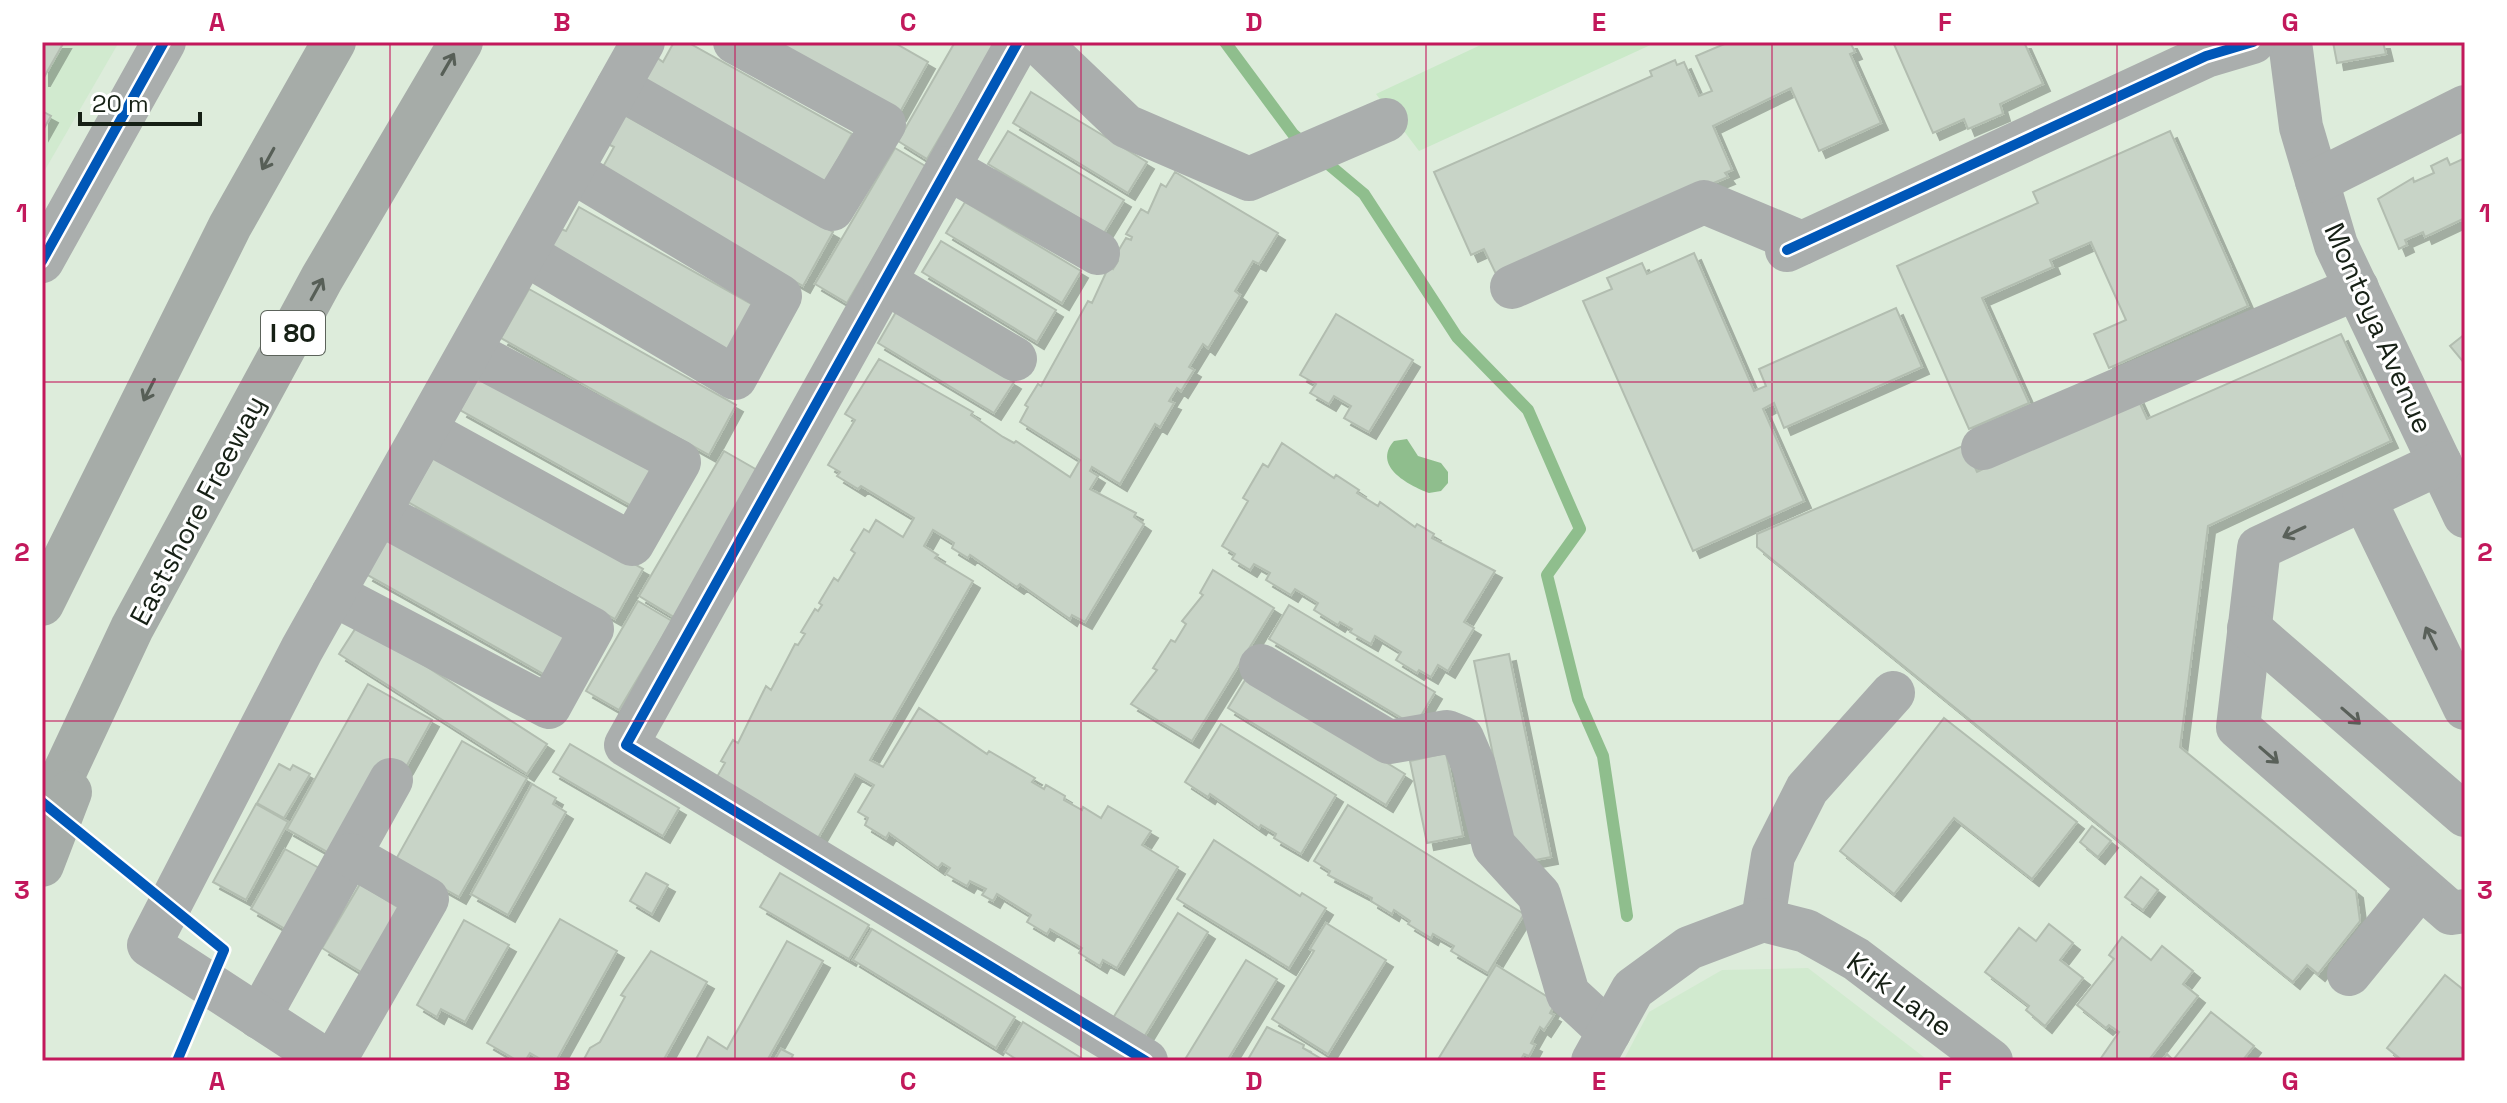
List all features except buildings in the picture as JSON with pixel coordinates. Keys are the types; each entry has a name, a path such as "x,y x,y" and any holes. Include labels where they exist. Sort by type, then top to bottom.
{"highway":[{"path":"42,604 230,226 334,42"},
{"name":"Eastshore Freeway","path":"42,820 132,628 322,278 461,42"},
{"path":"42,865 132,628"}],"street":[{"path":"42,261 164,42"},
{"path":"350,855 427,899 322,1059 149,945 333,594 643,42"},
{"path":"618,87 832,209 884,124 735,42"},
{"path":"1018,42 626,745 1146,1061"},
{"path":"1038,42 1126,126 1249,179 1386,120"},
{"path":"1512,287 1704,202 1794,247 2206,56 2253,42"},
{"name":"Montoya Avenue","path":"2290,42 2301,127 2336,245 2465,516"},
{"path":"2317,181 2465,107"},
{"path":"948,168 1098,253"},
{"path":"526,254 735,378 780,296 572,171"},
{"path":"885,282 1015,359"},
{"path":"1983,448 2357,288"},
{"path":"426,431 632,544 679,462 471,352"},
{"path":"2440,463 2259,548 2238,727 2451,913 2465,911"},
{"path":"2364,499 2465,708"},
{"path":"333,594 549,707 592,629 379,513"},
{"path":"2249,628 2465,815"},
{"path":"1261,666 1389,742 1447,732 1462,738 1474,766 1494,846 1539,895 1568,994 1601,1046 1633,989 1689,948 1763,920 1773,856 1807,789 1893,693"},
{"path":"259,1017 391,780"},
{"path":"2349,974 2420,887"},
{"name":"Kirk Lane","path":"1763,920 1806,931 1856,959 1991,1061"}],"shaded area":[{"path":"42,42 119,42 42,175"},
{"path":"1487,42 1657,42 1419,151 1376,94"},
{"path":"1407,439 1418,456 1441,463 1448,472 1448,483 1441,491 1429,493 1403,480 1390,466 1388,450 1394,441"},
{"path":"1808,968 1929,1061 1623,1061 1649,1012 1722,970"}],"waterway":[{"path":"1225,42 1293,134 1307,146"},
{"path":"1321,158 1364,194 1457,337 1528,410 1580,529 1547,575 1578,699 1603,756 1627,916"}],"cycle path":[{"path":"42,261 164,42"},
{"path":"1018,42 626,745 1146,1061"},
{"path":"1787,250 2206,56 2253,42"},
{"path":"42,802 224,950 177,1061"}]}
